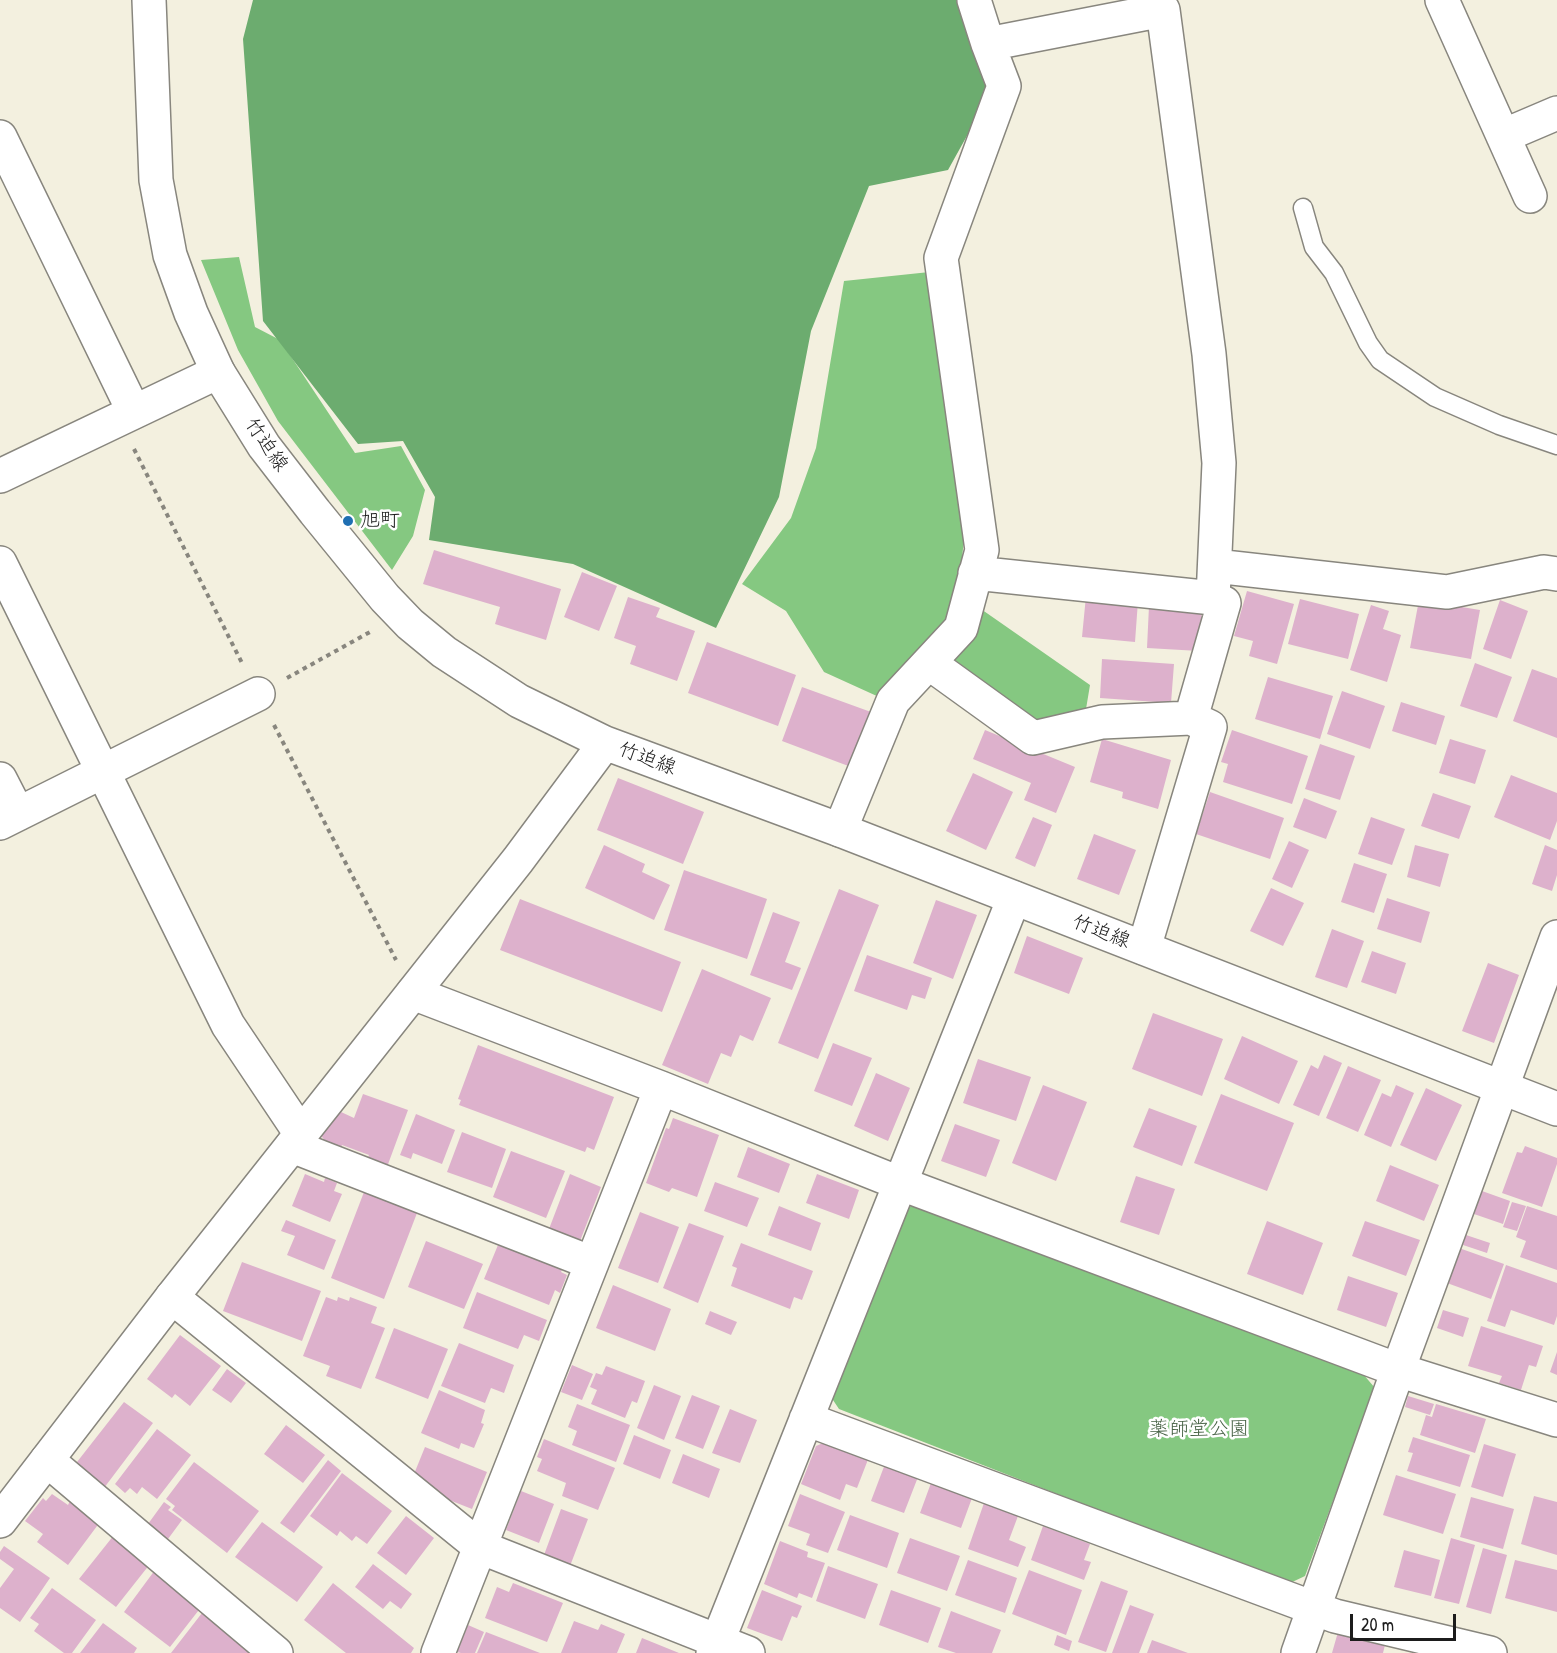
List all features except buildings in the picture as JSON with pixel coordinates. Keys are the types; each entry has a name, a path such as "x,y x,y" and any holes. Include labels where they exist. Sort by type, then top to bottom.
{"street":[{"name":"竹迫線","path":"149,0 156,180 170,255 190,313 218,372 264,446 315,513 385,598 444,652 519,700 605,743 840,831 1557,1109"},
{"path":"840,831 893,701 961,628 982,550 941,258 1004,86 987,44 974,0"},
{"path":"1442,0 1530,196"},
{"path":"987,44 1163,10 1210,365 1219,463 1214,582 1224,603 1191,718"},
{"path":"1503,136 1557,113"},
{"path":"1,143 134,412"},
{"path":"0,476 218,372"},
{"path":"0,563 228,1025 296,1140 592,1263"},
{"path":"975,573 1447,592 1544,572 1557,574"},
{"path":"929,663 1033,738 1102,722 1191,718 1210,728 1144,948"},
{"path":"0,779 9,819 258,694"},
{"path":"0,1521 172,1297 518,860 605,743"},
{"path":"715,1647 1014,898"},
{"path":"1298,1653 1398,1370 1557,937"},
{"path":"413,993 661,1088 899,1183 1398,1370 1557,1420"},
{"path":"438,1653 661,1088"},
{"path":"172,1297 480,1547 715,1647 748,1653"},
{"path":"806,1419 1335,1616 1490,1653"},
{"path":"47,1460 276,1653"}],"lane":[{"path":"1303,208 1314,247 1334,273 1368,343 1380,360 1435,397 1499,425 1557,445"}],"path":[{"path":"258,694 402,615"}],"green space":[{"path":"253,0 956,0 993,89 948,170 869,186 811,331 779,497 716,628 573,564 429,540 435,497 403,441 358,444 263,321 243,39"},
{"path":"239,257 255,327 280,340 355,453 401,446 425,490 413,536 392,570 278,421 238,350 201,260"},
{"path":"939,271 964,540 958,593 1090,685 1085,715 1036,728 922,652 879,697 824,672 786,611 742,584 791,518 816,448 844,281"},
{"name":"薬師堂公園","path":"919,1202 1363,1374 1375,1388 1305,1576 1288,1584 839,1409 831,1397 908,1208"}],"place":[{"name":"旭町","path":"348,521"}]}
